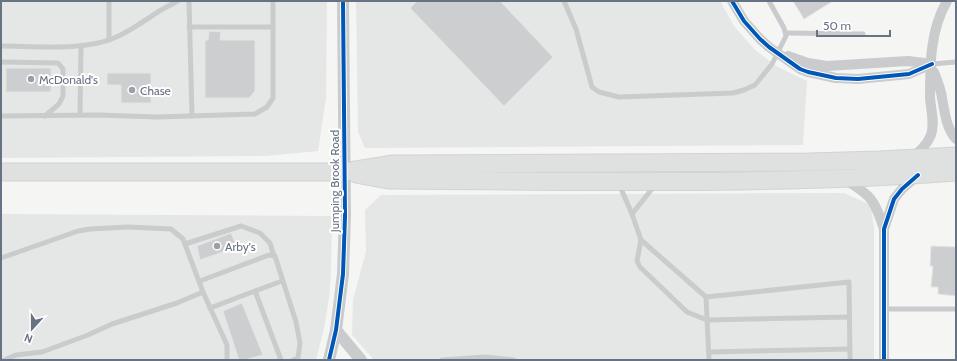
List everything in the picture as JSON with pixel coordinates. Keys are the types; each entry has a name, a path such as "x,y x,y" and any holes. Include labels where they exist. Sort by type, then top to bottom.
{"highway":[{"path":"1,172 344,172 393,164 779,162 911,159 956,156"},
{"path":"344,172 388,180 618,181 843,178 956,172"}],"street":[{"name":"Jumping Brook Road","path":"329,360 336,330 344,274 343,1"},
{"path":"732,1 751,30 769,47 800,69 817,75 858,79 909,74 932,64"},
{"path":"911,159 927,142 931,132 930,96 932,49 934,34 939,17 947,1"},
{"path":"778,53 808,63 827,66 908,61 932,64"},
{"path":"932,64 942,97 949,129 956,139"},
{"path":"884,360 884,229 894,199 902,189 918,175"},
{"path":"843,178 870,197 877,209 884,229"},
{"path":"336,330 361,360"}],"lane":[{"path":"109,1 109,40"},
{"path":"1,46 81,46 109,40 135,27 149,17 178,1"},
{"path":"188,1 192,116"},
{"path":"1,116 80,115 157,117 255,114 270,104 273,98 273,1"},
{"path":"564,1 576,30 592,87 595,90 607,95 628,96 733,93 755,85 772,64 785,40 786,33 769,1"},
{"path":"189,27 273,27"},
{"path":"786,33 863,34"},
{"path":"80,115 81,46"},
{"path":"1,62 58,63 63,69 63,96 58,104 45,116"},
{"path":"932,64 956,62"},
{"path":"618,181 641,240 706,297 709,360"},
{"path":"632,214 658,181"},
{"path":"185,244 241,226 260,233 270,243 296,322 300,343 298,358 293,360"},
{"path":"1,258 78,231 128,227 171,228 183,239 210,308 227,345 227,360"},
{"path":"641,240 637,261 640,267 687,312 707,320 849,316"},
{"path":"200,281 269,255 274,256"},
{"path":"210,308 282,281"},
{"path":"706,297 849,282 850,360"},
{"path":"256,291 281,360"},
{"path":"4,360 16,355 42,352 88,335 112,324 177,303 204,292"},
{"path":"884,309 956,309"},
{"path":"709,352 850,349"},
{"path":"442,360 486,357 514,360"}],"shaded area":[{"path":"1,1 327,1 326,98 318,151 266,156 1,158"},
{"path":"356,1 720,1 734,26 755,50 776,66 807,81 803,145 365,148 358,132"},
{"path":"844,193 871,205 874,229 874,360 374,360 352,335 353,300 366,251 365,210 381,195"},
{"path":"1,214 332,216 329,298 324,328 316,360 1,360"}],"building":[{"path":"417,1 500,1 553,57 504,106 410,8"},
{"path":"793,1 833,1 804,19"},
{"path":"209,31 221,32 220,40 255,40 255,91 249,98 205,98 205,40 208,40"},
{"path":"6,68 51,68 51,92 6,92"},
{"path":"107,73 151,73 151,103 121,103 121,85 107,85"},
{"name":"Arby's","path":"231,233 237,247 200,260 197,246"},
{"path":"931,246 956,247 956,296 938,294 938,287 931,287 933,266 930,266"},
{"path":"242,303 263,355 239,360 223,311"}],"cycle path":[{"path":"329,360 336,330 343,274 345,216 343,1"},
{"path":"732,1 744,21 760,39 800,69 808,72 836,78 858,79 909,74 932,64"},
{"path":"884,360 884,229 894,199 902,189 918,175"}],"place":[{"name":"McDonald's","path":"31,79"},
{"name":"Chase","path":"132,90"},
{"name":"Arby's","path":"217,246"}]}
